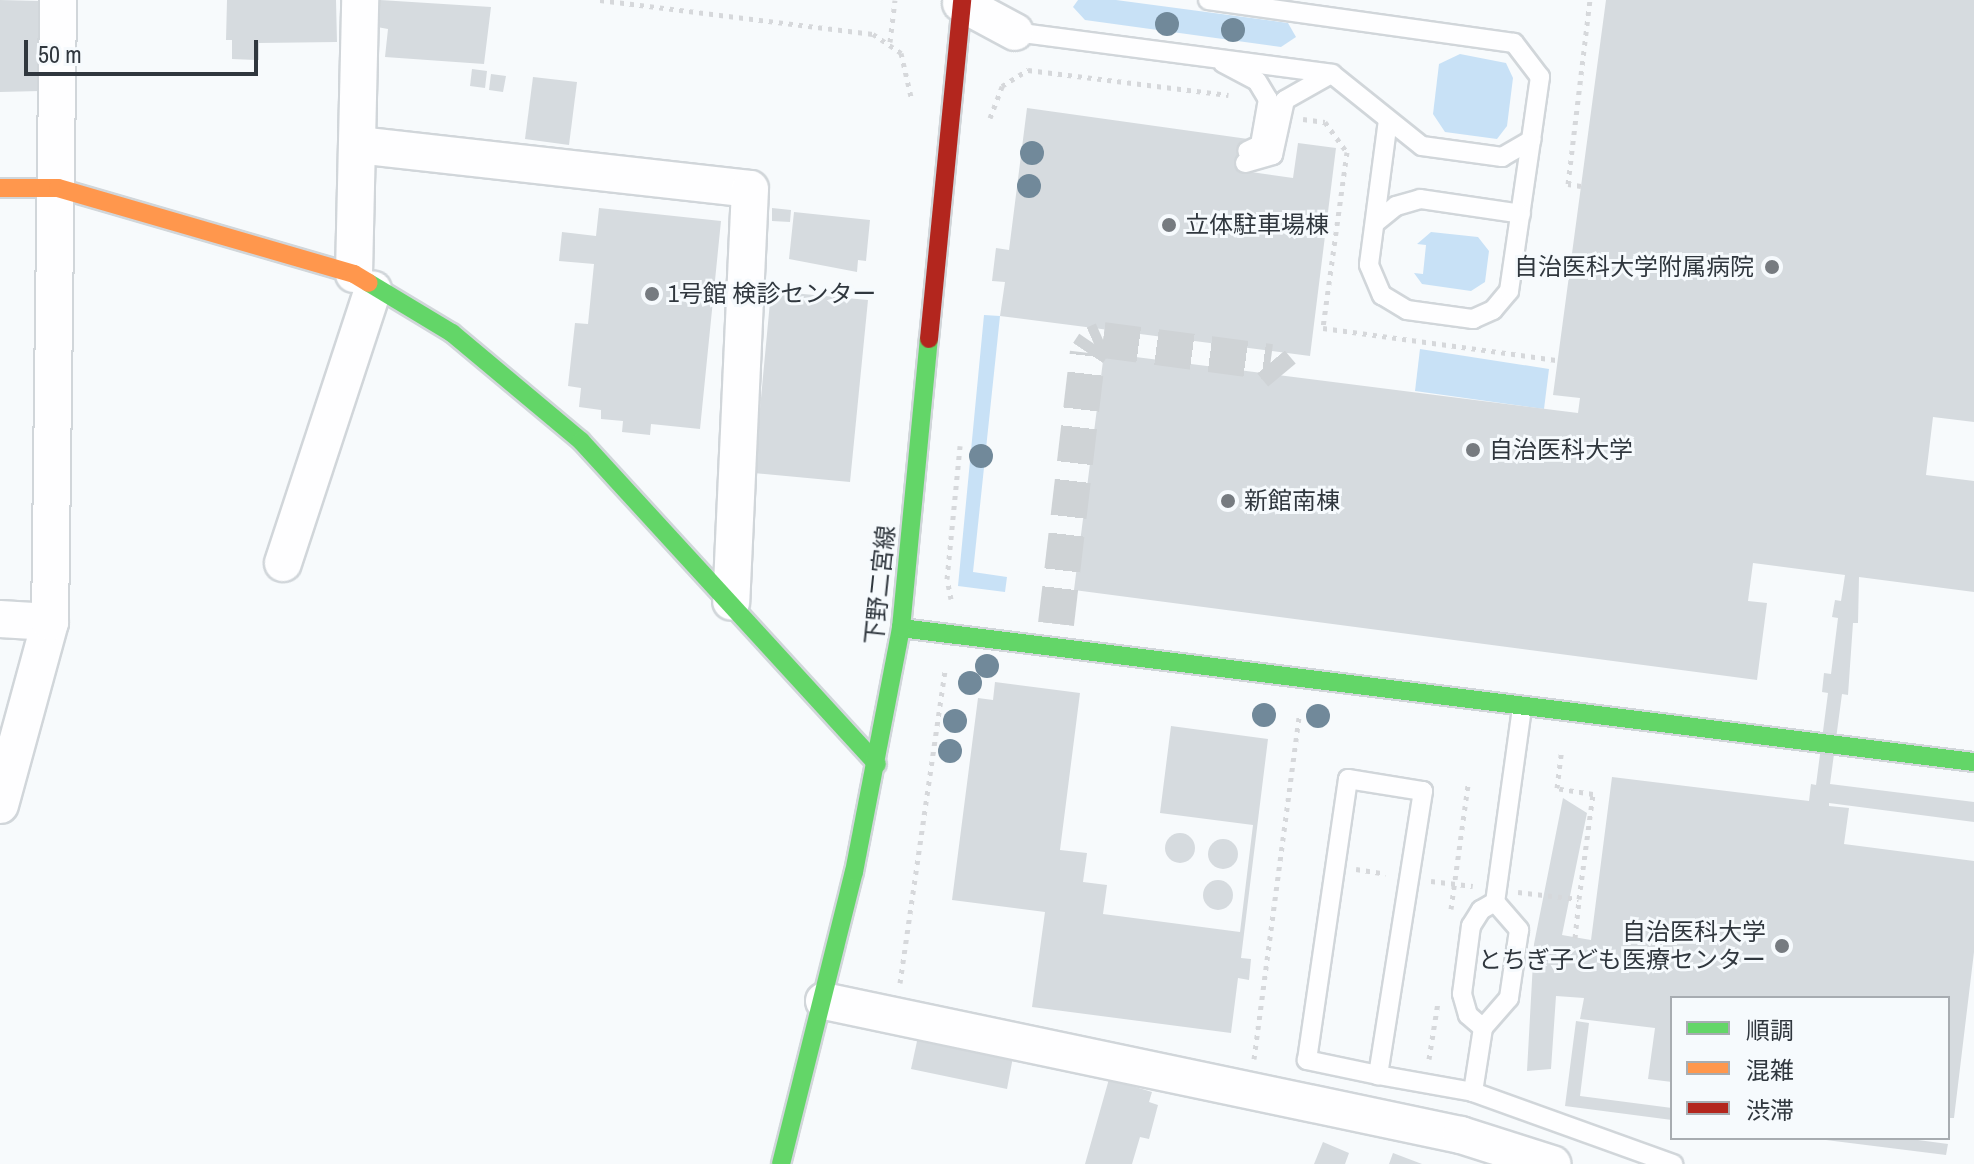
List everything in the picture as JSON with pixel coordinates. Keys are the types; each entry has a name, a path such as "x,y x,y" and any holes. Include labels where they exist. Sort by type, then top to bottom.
{"street":[{"path":"0,805 50,622 58,188 58,0"},
{"path":"283,563 364,281 358,145 360,0"},
{"path":"957,1 1015,32"},
{"name":"下野二宮線","path":"781,1164 824,1001 877,764 901,628 957,1"},
{"path":"358,145 750,189 731,602"},
{"path":"0,188 58,188 364,281 452,333 581,441 877,764"},
{"path":"0,619 50,622"},
{"path":"901,628 1055,636 1522,708 1974,762"},
{"path":"824,1001 1461,1135 1552,1164"}],"lane":[{"path":"1208,0 1514,43 1540,77 1509,291 1493,310 1473,319 1407,310 1382,295 1369,265 1388,120"},
{"path":"1271,9 1295,0"},
{"path":"1328,0 1342,19"},
{"path":"1015,32 1332,74 1422,146 1502,157 1531,140"},
{"path":"1212,57 1257,81 1268,99 1260,145 1246,157 1273,155 1285,100 1332,74"},
{"path":"1375,223 1396,206 1420,199 1521,214"},
{"path":"1473,1092 1483,1028 1509,998 1519,930 1495,902 1522,708"},
{"path":"1378,1075 1423,791 1348,779 1307,1060 1378,1075 1473,1092 1673,1164"},
{"path":"1483,1028 1468,1015 1462,994 1471,926 1481,910 1495,902"}],"path":[{"path":"600,0 873,34 890,42 910,75 911,113"},
{"path":"890,42 895,0"},
{"path":"1581,186 1568,184 1590,0"},
{"path":"989,135 1002,86 1028,70 1240,97"},
{"path":"1292,117 1325,122 1347,152 1323,328 1558,360"},
{"path":"952,595 947,579 960,436"},
{"path":"899,986 944,675"},
{"path":"1250,1091 1299,714"},
{"path":"1575,938 1579,899"}],"shaded area":[{"path":"1078,0 1116,0 1288,23 1296,37 1281,47 1085,20 1073,7"},
{"path":"1460,54 1506,63 1513,78 1507,126 1497,139 1445,132 1433,114 1439,64"},
{"path":"1431,232 1478,237 1489,251 1485,282 1471,291 1422,284 1414,273 1423,274 1426,245 1417,244"},
{"path":"984,315 1000,316 973,572 1007,577 1005,592 958,586"},
{"path":"1420,349 1549,369 1544,409 1415,391"}],"building":[{"path":"0,0 40,1 40,91 0,92"},
{"path":"227,0 336,0 337,42 259,43 259,60 232,59 232,40 226,40"},
{"path":"380,0 491,7 484,64 385,57 388,29 377,27"},
{"name":"自治医科大学附属病院","path":"1606,0 1974,0 1974,422 1933,417 1926,475 1974,481 1974,592 1859,577 1858,623 1853,623 1848,695 1842,694 1830,784 1974,802 1974,822 1829,803 1829,806 1849,808 1844,844 1974,861 1974,952 1954,1118 1950,1118 1950,996 1670,996 1670,1082 1648,1079 1655,1028 1580,1019 1584,998 1556,996 1551,1069 1527,1071 1534,944 1563,798 1587,813 1562,935 1591,940 1612,777 1809,801 1811,784 1816,785 1828,693 1822,692 1824,673 1831,674 1838,618 1832,617 1835,600 1841,601 1845,575 1753,563 1748,601 1767,603 1757,680 1074,590 1104,353 1578,413 1580,398 1553,395"},
{"path":"472,69 487,71 485,88 470,86"},
{"path":"491,74 506,76 503,92 489,90"},
{"path":"533,77 577,82 569,145 525,139"},
{"name":"立体駐車場棟","path":"1027,108 1248,139 1244,171 1293,178 1298,143 1336,148 1310,356 1000,316 1005,282 992,281 996,248 1009,250"},
{"name":"1号館 検診センター","path":"599,208 721,221 700,429 651,424 650,435 622,432 623,421 601,419 601,410 579,407 581,388 568,386 575,323 588,324 594,264 559,261 562,232 596,236"},
{"path":"772,208 791,210 790,222 772,221"},
{"path":"794,212 870,220 866,261 858,260 857,272 789,259"},
{"path":"771,291 868,300 850,482 754,473"},
{"path":"995,682 1080,693 1060,850 1087,853 1083,882 1107,885 1103,914 1240,932 1253,825 1160,813 1171,726 1268,739 1241,958 1251,959 1249,980 1238,978 1231,1033 1032,1007 1045,912 952,900 978,698 993,700"},
{"path":"1180,833 1186,834 1194,842 1194,854 1186,862 1180,863 1174,862 1166,854 1165,848 1166,842 1174,834"},
{"path":"1223,839 1229,840 1237,848 1237,860 1229,868 1223,869 1217,868 1209,860 1208,854 1209,848 1217,840"},
{"path":"1218,880 1224,881 1232,889 1232,901 1224,909 1218,910 1212,909 1204,901 1203,895 1204,889 1212,881"},
{"path":"1576,1021 1589,1023 1580,1096 1670,1108 1670,1120 1565,1106"},
{"path":"919,1032 1013,1057 1007,1089 911,1069"},
{"path":"1109,1079 1152,1092 1149,1102 1158,1105 1149,1139 1140,1137 1132,1164 1085,1164"},
{"path":"1826,1140 1918,1140 1948,1144 1946,1155"},
{"path":"1323,1142 1349,1153 1345,1164 1314,1164"},
{"path":"1393,1153 1422,1164 1389,1164"}],"tunnel":[{"path":"1056,624 1088,353 1094,344 1103,340 1271,362 1282,375"}],"traffic: fast":[{"path":"369,283 452,333 581,441 877,764"},
{"path":"781,1164 854,872 901,628 929,339"},
{"path":"901,628 1974,762"}],"traffic: slow":[{"path":"0,188 58,188 354,274 369,283"}],"traffic: jam":[{"path":"929,339 962,0"}],"place":[{"name":"立体駐車場棟","path":"1169,225"},
{"name":"自治医科大学附属病院","path":"1772,267"},
{"name":"1号館 検診センター","path":"652,294"},
{"name":"自治医科大学","path":"1473,450"},
{"name":"新館南棟","path":"1228,501"},
{"name":"自治医科大学 とちぎ子ども医療センター","path":"1782,946"}]}
